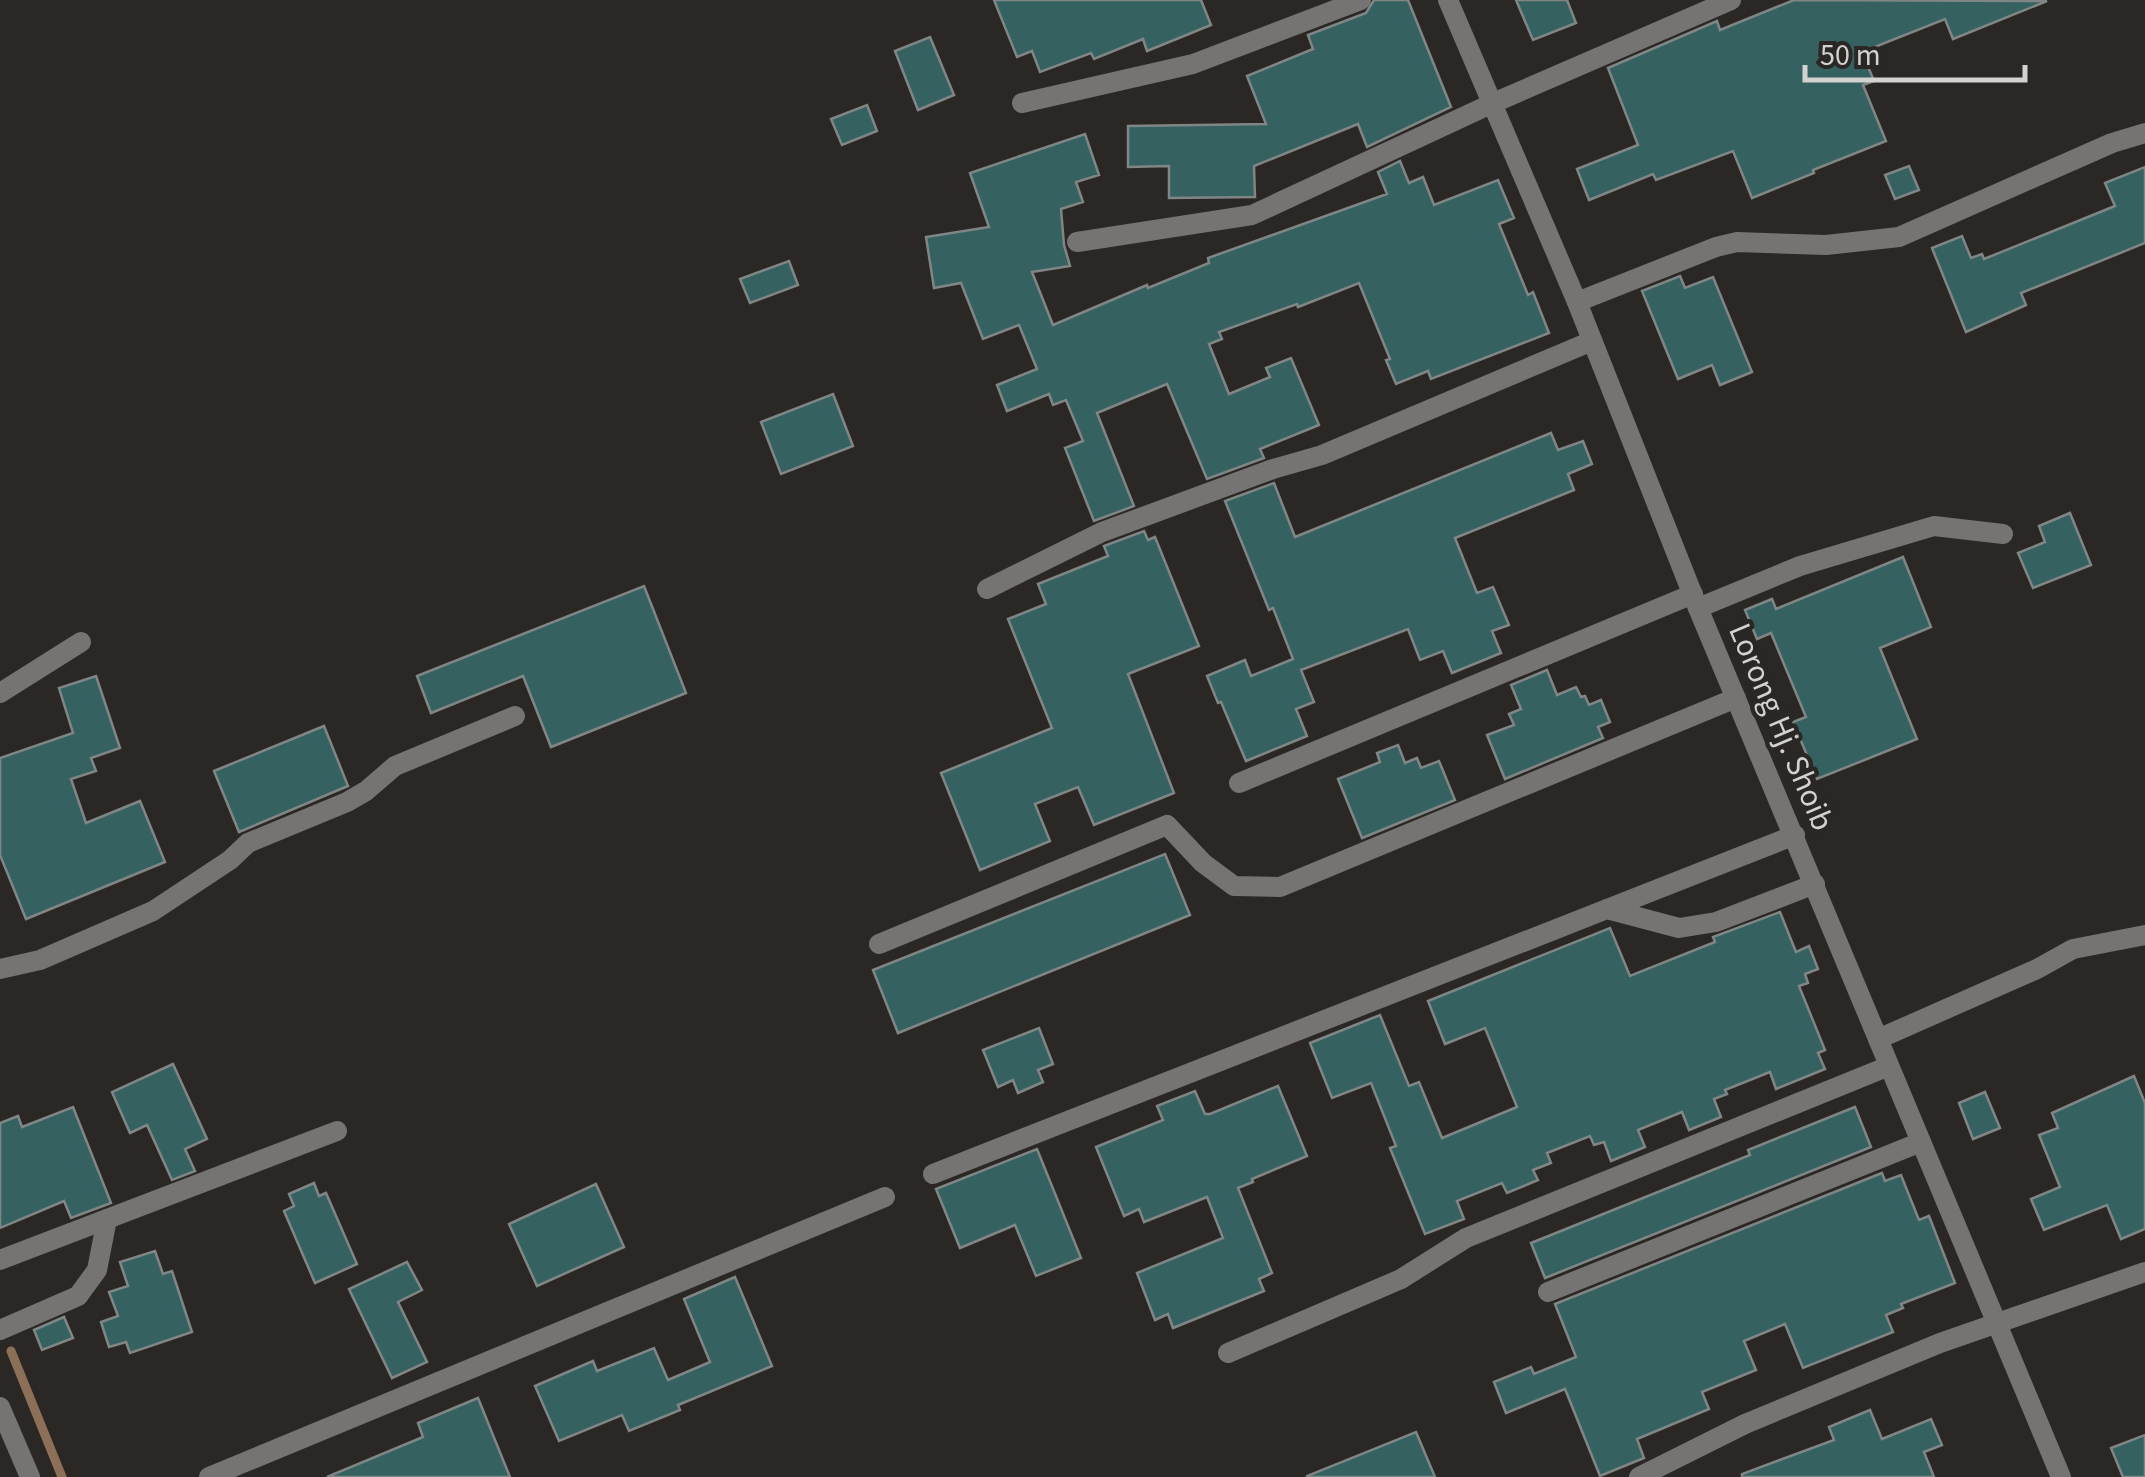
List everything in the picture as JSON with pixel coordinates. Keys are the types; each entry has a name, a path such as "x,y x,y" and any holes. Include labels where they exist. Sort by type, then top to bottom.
{"street":[{"path":"1022,103 1193,64 1361,0"},
{"name":"Lorong Hj. Shoib","path":"1448,0 1578,302 1695,601 2061,1477"},
{"path":"1078,242 1252,215 1491,104 1731,0"},
{"path":"1578,302 1737,242 1826,245 1898,237 2112,143 2145,133"},
{"path":"988,588 1102,532 1272,468 1322,455 1592,341"},
{"path":"1239,783 1695,601 1800,566 1934,526 2003,534"},
{"path":"0,693 81,642"},
{"path":"879,944 1167,825 1203,864 1234,886 1280,887 1736,698"},
{"path":"0,969 40,960 153,911 230,860 248,843 347,802 396,766 516,716"},
{"path":"932,1174 1795,836"},
{"path":"1608,909 1679,928 1716,922 1815,884"},
{"path":"1878,1039 1972,999 2073,949 2145,935"},
{"path":"1228,1353 1401,1279 1466,1238 1888,1066"},
{"path":"0,1260 337,1131"},
{"path":"1548,1292 1921,1142"},
{"path":"209,1477 884,1196"},
{"path":"0,1330 78,1296 97,1270 107,1219"},
{"path":"1639,1477 1745,1424 1997,1321 2145,1272"},
{"path":"2,1417 30,1477"}],"building":[{"path":"994,0 1201,0 1211,25 1147,51 1143,39 1094,59 1091,53 1040,72 1032,51 1017,57"},
{"path":"1374,0 1408,0 1451,107 1367,147 1358,124 1254,166 1255,197 1169,198 1169,166 1128,167 1128,126 1266,124 1247,76 1313,49 1308,35 1366,13"},
{"path":"1516,0 1567,0 1576,23 1533,40"},
{"path":"1794,0 2047,1 1953,39 1945,19 1862,52 1874,81 1863,85 1886,141 1813,170 1814,173 1752,198 1733,151 1656,180 1653,174 1589,200 1577,169 1638,145 1608,68 1717,21 1720,30"},
{"path":"930,37 954,95 918,110 895,51"},
{"path":"867,105 877,131 842,145 831,119"},
{"path":"1085,134 1099,175 1076,182 1083,202 1061,209 1070,266 1032,272 1053,325 1209,263 1208,258 1387,194 1378,172 1400,161 1409,183 1423,177 1434,205 1498,180 1514,218 1499,224 1528,295 1533,292 1549,333 1431,379 1428,371 1396,384 1359,283 1219,332 1222,339 1209,344 1229,394 1270,377 1266,368 1291,358 1319,425 1260,449 1264,458 1207,479 1167,384 1097,413 1134,506 1094,521 1065,448 1083,441 1066,400 1053,405 1049,394 1007,411 997,385 1037,369 1019,325 983,339 961,283 934,288 926,237 989,227 970,173"},
{"path":"1909,166 1919,190 1895,199 1885,175"},
{"path":"2145,167 2145,243 2021,293 2026,305 1966,332 1932,248 1962,236 1971,258 1982,254 1984,259 2115,206 2105,183"},
{"path":"789,261 798,285 750,303 740,279"},
{"path":"1680,276 1685,288 1713,277 1752,372 1720,385 1712,365 1678,379 1642,291"},
{"path":"833,394 853,446 781,474 761,422"},
{"path":"1551,433 1558,450 1583,441 1592,464 1568,474 1574,490 1455,538 1477,593 1493,587 1509,625 1492,631 1501,653 1452,673 1443,651 1420,660 1408,629 1301,670 1314,702 1296,709 1307,736 1246,761 1207,676 1245,660 1251,676 1293,659 1225,501 1274,483 1295,537"},
{"path":"2070,513 2091,565 2033,588 2018,553 2045,542 2039,526"},
{"path":"1144,531 1148,540 1155,537 1199,646 1128,674 1174,793 1094,825 1078,787 1035,804 1050,841 980,870 941,773 1052,728 1008,619 1046,604 1038,584 1108,556 1104,546"},
{"path":"1903,557 1931,627 1880,648 1917,739 1817,779 1793,722 1806,717 1771,633 1757,639 1745,610 1772,599 1776,609"},
{"path":"644,586 686,693 551,747 523,676 431,713 417,676"},
{"path":"1547,670 1557,695 1576,687 1589,705 1601,700 1610,722 1598,727 1603,738 1505,779 1487,735 1514,725 1509,714 1521,709 1511,685"},
{"path":"96,676 120,748 91,758 96,771 71,779 86,823 140,801 165,862 26,919 0,855 0,758 73,733 59,688"},
{"path":"324,726 348,786 239,832 214,771"},
{"path":"1398,745 1405,763 1417,758 1421,768 1439,761 1455,800 1362,838 1338,779 1380,762 1377,753"},
{"path":"1165,854 1190,915 898,1033 873,970"},
{"path":"1780,912 1796,952 1809,946 1818,969 1805,974 1808,983 1799,986 1825,1050 1818,1053 1825,1069 1776,1089 1770,1072 1725,1090 1727,1094 1714,1099 1721,1117 1689,1130 1682,1112 1638,1130 1645,1147 1611,1161 1604,1142 1594,1145 1590,1136 1547,1153 1551,1163 1533,1170 1538,1180 1507,1193 1502,1183 1457,1201 1464,1219 1425,1234 1390,1148 1396,1146 1371,1083 1332,1098 1310,1043 1380,1015 1409,1086 1419,1082 1442,1138 1517,1107 1485,1028 1445,1044 1428,1001 1610,928 1630,976 1715,942 1713,937"},
{"path":"1039,1028 1053,1064 1038,1070 1043,1082 1018,1093 1013,1080 998,1087 983,1050"},
{"path":"173,1064 207,1139 185,1149 195,1171 172,1180 147,1125 130,1133 112,1092"},
{"path":"2134,1076 2145,1103 2145,1229 2121,1239 2107,1205 2044,1230 2031,1199 2060,1187 2039,1135 2058,1128 2052,1113"},
{"path":"1278,1086 1307,1156 1238,1188 1272,1273 1259,1279 1264,1291 1173,1328 1168,1314 1155,1320 1137,1273 1223,1238 1207,1197 1144,1222 1139,1209 1124,1216 1096,1147 1163,1120 1157,1106 1195,1091 1205,1114 1210,1114"},
{"path":"1985,1092 2000,1128 1973,1139 1959,1103"},
{"path":"73,1107 111,1203 71,1218 64,1201 0,1228 0,1123 18,1116 22,1127"},
{"path":"1855,1107 1871,1147 1545,1278 1531,1243 1750,1155 1748,1150"},
{"path":"1037,1149 1081,1258 1036,1276 1015,1225 960,1248 936,1189"},
{"path":"1882,1173 1885,1181 1901,1175 1919,1220 1929,1216 1955,1283 1901,1304 1903,1308 1886,1315 1893,1332 1803,1368 1785,1324 1744,1341 1756,1370 1702,1392 1709,1409 1637,1439 1644,1458 1600,1476 1565,1389 1506,1413 1494,1382 1531,1367 1534,1374 1576,1357 1555,1304"},
{"path":"314,1183 319,1196 326,1193 357,1264 315,1283 284,1211 294,1206 289,1194"},
{"path":"596,1184 624,1247 537,1286 509,1224"},
{"path":"155,1251 163,1274 172,1271 192,1332 130,1353 126,1342 109,1347 101,1322 118,1316 109,1292 128,1286 120,1262"},
{"path":"407,1262 422,1290 398,1302 427,1362 392,1378 349,1289"},
{"path":"735,1277 772,1366 678,1405 680,1410 629,1431 622,1415 559,1441 535,1386 593,1361 597,1371 654,1348 668,1380 710,1362 684,1299"},
{"path":"64,1317 73,1338 42,1350 34,1330"},
{"path":"478,1398 510,1477 327,1477 423,1437 418,1423"},
{"path":"1870,1410 1882,1439 1931,1419 1942,1445 1924,1452 1934,1477 1742,1477 1834,1440 1829,1427"},
{"path":"1416,1432 1435,1477 1307,1477 1307,1476"},
{"path":"2145,1435 2145,1477 2123,1477 2111,1448"}],"waterway":[{"path":"11,1351 62,1477"}]}
